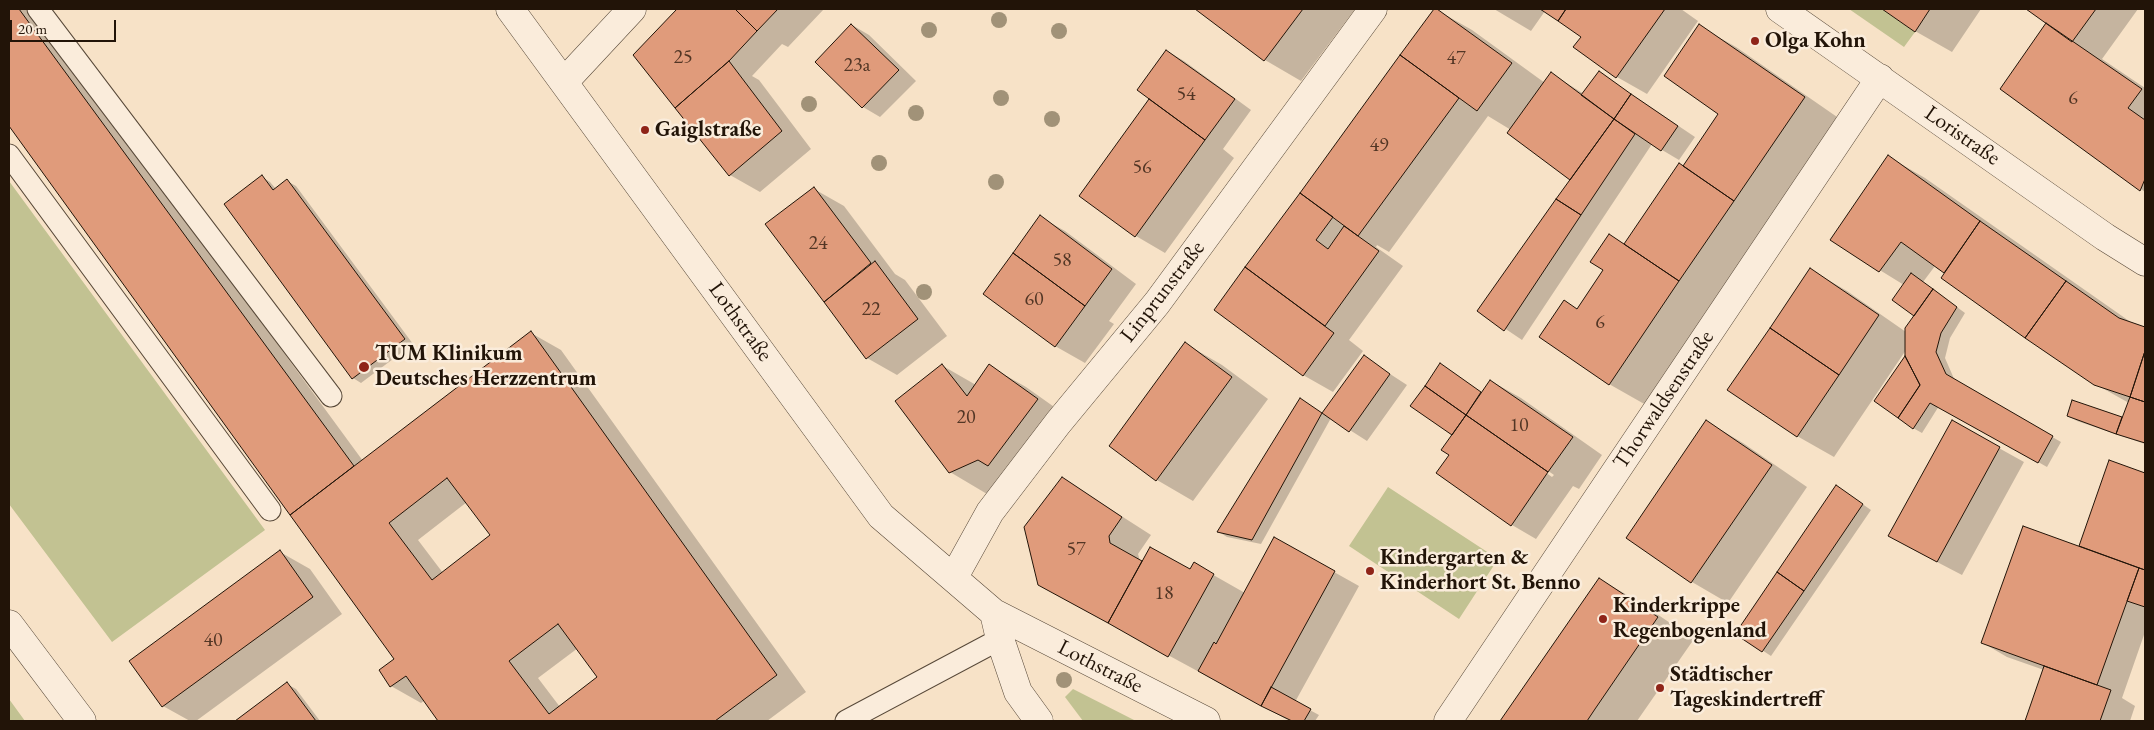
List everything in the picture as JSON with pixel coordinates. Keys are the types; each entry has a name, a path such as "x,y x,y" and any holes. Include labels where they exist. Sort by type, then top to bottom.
{"street":[{"name":"Lothstraße","path":"510,9 882,516 954,577 997,626 1018,692 1039,721"},
{"path":"564,82 632,9"},
{"name":"Linprunstraße","path":"954,577 990,512 1058,423 1157,303 1374,9"},
{"name":"Loristraße","path":"1780,9 2105,237 2145,262"},
{"name":"Thorwaldsenstraße","path":"1448,721 1880,78"},
{"path":"9,624 82,721"},
{"name":"Lothstraße","path":"997,626 1206,721"}],"lane":[{"path":"38,9 331,396"},
{"path":"9,155 270,510"},
{"path":"846,721 997,626"}],"green space":[{"path":"1849,9 1882,9 1915,32 1904,47"},
{"path":"9,181 265,530 112,642 9,504"},
{"path":"1388,487 1498,559 1459,619 1349,546"},
{"path":"1073,689 1136,721 1083,721 1065,697"},
{"path":"9,699 25,721 9,721"}],"building":[{"path":"9,9 19,9 354,466 290,515 9,126"},
{"path":"677,9 735,9 757,31 729,61 675,108 633,55"},
{"path":"735,9 778,9 757,31"},
{"path":"1195,9 1303,9 1264,61"},
{"path":"1434,9 1437,9 1512,63 1477,111 1400,55"},
{"path":"1540,9 1566,9 1558,21"},
{"path":"1566,9 1665,9 1616,78 1573,47 1581,37 1558,21"},
{"path":"1882,9 1930,9 1915,32"},
{"path":"2026,9 2096,9 2072,42"},
{"path":"2046,23 2142,89 2128,108 2145,120 2145,179 2140,191 2000,89"},
{"path":"851,24 899,70 862,108 815,62"},
{"path":"1699,24 1805,97 1734,201 1683,166 1718,114 1664,76"},
{"path":"1166,50 1235,99 1205,140 1137,90"},
{"path":"1400,55 1459,98 1358,236 1300,193"},
{"path":"729,61 782,131 729,176 675,108"},
{"path":"1599,71 1631,94 1614,119 1581,95"},
{"path":"1551,72 1614,119 1570,180 1507,133"},
{"path":"1631,94 1678,126 1661,151 1614,119"},
{"path":"1149,99 1205,140 1135,237 1079,196"},
{"path":"1614,119 1635,134 1581,215 1556,199"},
{"path":"1888,155 1980,221 1944,273 1901,242 1879,272 1830,240"},
{"path":"1679,163 1734,201 1679,281 1624,244"},
{"path":"262,175 273,190 287,179 405,339 352,379 224,204"},
{"path":"814,187 871,263 824,302 765,224"},
{"path":"1300,193 1333,217 1316,240 1328,249 1344,226 1379,251 1325,326 1245,267"},
{"path":"1556,199 1581,215 1504,331 1477,311"},
{"path":"1040,215 1112,269 1085,306 1013,253"},
{"path":"1980,221 2066,281 2025,338 1941,278"},
{"path":"1609,234 1679,281 1609,385 1539,337 1564,300 1577,309 1603,270 1590,262"},
{"path":"1013,253 1085,306 1055,347 983,294"},
{"path":"875,261 918,319 866,359 824,302"},
{"path":"1245,267 1334,333 1303,376 1214,310"},
{"path":"1810,268 1879,315 1839,375 1770,328"},
{"path":"1911,273 1933,289 1914,316 1892,300"},
{"path":"2066,281 2119,318 2145,327 2145,351 2130,397 2094,385 2025,338"},
{"path":"1933,289 1957,307 1941,333 1936,352 1946,374 2053,436 2038,463 1930,403 1913,429 1898,418 1920,385 1905,356 1905,328"},
{"path":"1770,328 1839,375 1797,437 1727,390"},
{"path":"531,331 777,675 715,721 438,721 406,676 390,687 379,670 394,659 290,515","holes":["447,478 490,535 432,580 389,523","558,624 597,677 549,714 509,661"]},
{"path":"1185,342 1232,377 1156,481 1109,446"},
{"path":"2145,351 2145,402 2130,397"},
{"path":"1364,355 1390,374 1349,432 1322,413"},
{"path":"1905,356 1920,385 1898,418 1874,401"},
{"path":"1440,363 1481,392 1466,415 1425,386"},
{"path":"942,364 967,396 989,364 1038,399 988,466 978,460 949,473 895,401"},
{"path":"1490,380 1573,437 1548,472 1466,415"},
{"path":"1425,386 1466,415 1452,435 1410,406"},
{"path":"2130,397 2145,402 2145,443 2116,434"},
{"path":"1300,398 1322,413 1252,540 1217,532"},
{"path":"2072,400 2122,417 2116,434 2067,416"},
{"path":"1466,415 1548,472 1511,526 1436,473 1449,455 1441,450"},
{"path":"1706,420 1772,465 1691,583 1626,538"},
{"path":"1952,420 2000,447 1937,562 1888,536"},
{"path":"2109,460 2145,473 2145,570 2079,546"},
{"path":"1062,477 1122,517 1109,536 1110,543 1142,561 1108,623 1038,585 1024,527"},
{"path":"1836,485 1863,504 1804,591 1777,572"},
{"path":"2023,526 2139,568 2097,685 1981,643"},
{"path":"1274,537 1335,571 1261,706 1198,671 1214,642 1216,644"},
{"path":"1150,547 1190,569 1194,562 1214,574 1168,657 1108,623"},
{"path":"280,550 313,597 162,707 129,661"},
{"path":"2139,568 2145,570 2145,607 2127,601"},
{"path":"1777,572 1804,591 1762,652 1735,634"},
{"path":"1599,578 1658,617 1587,721 1500,721"},
{"path":"2044,666 2111,690 2100,721 2025,721"},
{"path":"287,682 316,721 235,721"},
{"path":"1271,687 1311,709 1304,721 1292,721 1261,706"}],"place":[{"name":"Olga Kohn","path":"1755,41"},
{"name":"Gaiglstraße","path":"645,130"},
{"name":"TUM Klinikum Deutsches Herzzentrum","path":"364,367"},
{"name":"Kindergarten & Kinderhort St. Benno","path":"1370,571"},
{"name":"Kinderkrippe Regenbogenland","path":"1603,619"},
{"name":"Städtischer Tageskindertreff","path":"1660,688"}]}
